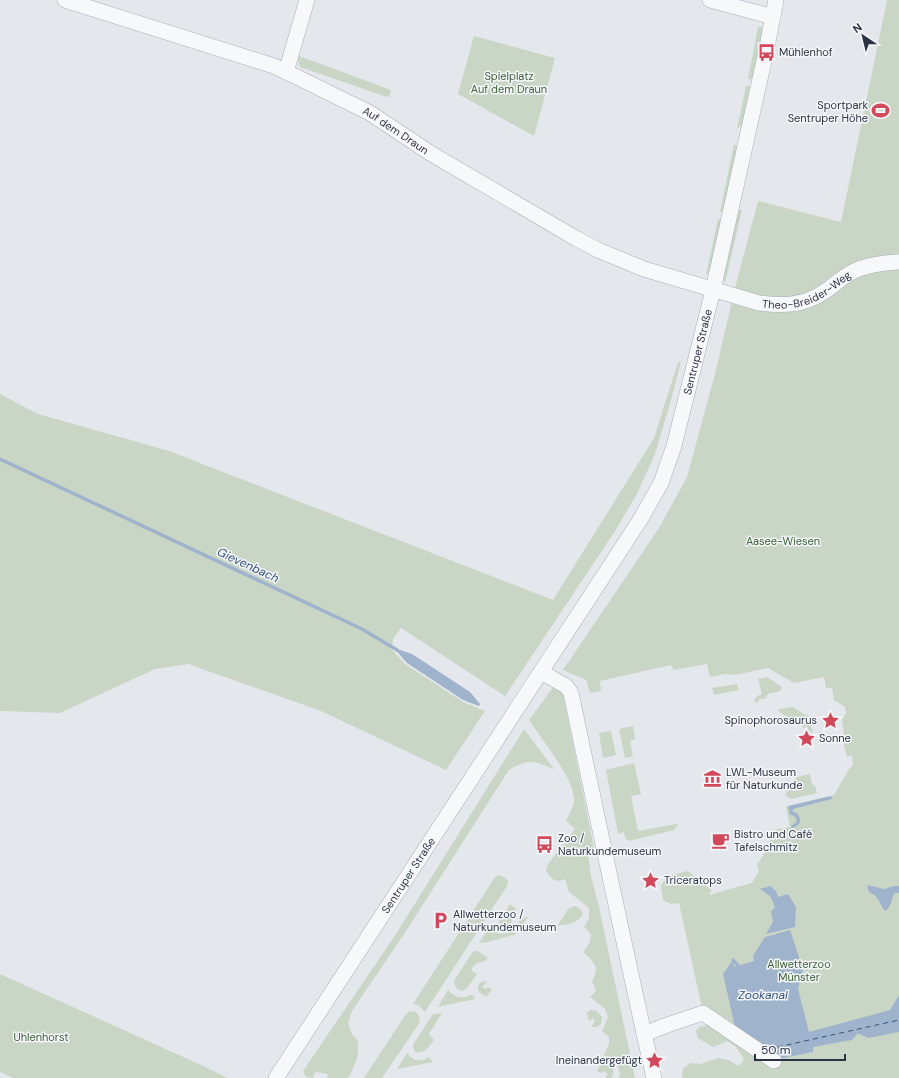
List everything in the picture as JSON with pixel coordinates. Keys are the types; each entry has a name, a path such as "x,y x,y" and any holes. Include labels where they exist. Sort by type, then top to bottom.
{"street":[{"name":"Auf dem Draun","path":"65,0 274,66 370,113 430,153 598,250 644,269 713,290"},
{"path":"286,72 307,0"},
{"path":"710,0 773,17"},
{"name":"Sentruper Straße","path":"276,1078 640,520 661,483 674,446 713,290 776,0"},
{"name":"Theo-Breider-Weg","path":"713,290 758,303 776,306 792,305 822,294 854,271 873,265 899,262"},
{"path":"541,672 566,686 571,693 599,822 608,872 654,1078"},
{"path":"644,1034 703,1014 774,1061"}],"green space":[{"name":"Aasee-Wiesen","path":"887,0 899,0 899,1078 683,1078 683,1068 691,1063 700,1064 719,1058 728,1060 739,1066 744,1059 736,1047 727,1041 713,1047 698,1038 696,1031 699,1027 706,1026 679,903 671,904 663,900 661,885 668,876 688,871 712,890 709,895 752,883 759,871 757,865 768,847 773,830 790,827 786,807 834,795 849,769 853,765 852,755 847,757 842,737 844,735 842,720 846,713 845,707 834,700 832,688 826,688 824,677 794,683 768,668 735,675 725,674 710,677 707,664 674,670 671,665 600,681 601,691 590,693 586,680 563,670 659,528 687,477 716,370 735,288 758,201 841,222"},
{"path":"758,27 762,27 764,35 757,57 753,79 748,79"},
{"name":"Spielplatz Auf dem Draun","path":"474,36 555,58 534,136 458,94"},
{"path":"299,56 391,90 390,95 387,97 300,67 298,61"},
{"path":"746,86 753,87 744,123 737,129"},
{"path":"734,144 739,149 725,213 720,212"},
{"path":"737,209 742,210 725,283 721,273"},
{"path":"718,219 724,220 711,271 706,275"},
{"path":"678,362 681,362 655,454 637,494 615,531 505,696 401,628 393,639 392,650 405,664 463,702 485,711 446,770 321,711 188,664 155,669 60,713 0,711 0,394 38,414 169,451 553,600 654,438"},
{"path":"767,677 782,687 780,691 768,694 765,699 759,699 757,703 754,701 757,696 762,694 758,679"},
{"path":"737,684 739,690 714,695 712,688"},
{"path":"554,686 563,694 595,853 588,855 591,876 599,907 635,1078 619,1078 620,1074 618,1066 604,1055 609,1044 609,1037 602,1031 608,1017 605,1009 590,997 596,991 592,982 596,968 591,959 583,952 590,942 591,934 584,927 589,918 589,908 569,892 565,879 556,881 550,877 546,871 548,864 575,829 566,820 574,802 570,783 557,760 529,720"},
{"path":"793,707 805,715 808,715 813,733 778,711 779,709"},
{"path":"633,726 635,739 630,741 633,756 625,758 619,729"},
{"path":"524,729 554,769 541,764 527,762 509,770 406,931 352,1011 348,1023 352,1034 358,1041 358,1056 350,1075 347,1078 327,1078 328,1074 315,1072 313,1078 306,1077 303,1071 396,934"},
{"path":"611,731 616,755 603,758 599,733"},
{"path":"634,763 641,794 631,796 638,831 676,824 678,825 674,830 629,841 625,838 624,832 618,834 606,770"},
{"path":"810,774 812,784 815,786 817,793 791,799 785,795 797,777"},
{"path":"499,875 508,881 507,886 425,1012 417,1005 413,1004 495,877"},
{"path":"510,904 515,908 516,913 509,924 502,927 499,924 499,921"},
{"path":"575,906 580,909 583,914 581,917 575,922 557,926 569,908"},
{"path":"528,917 522,925 526,927 529,925 532,927 527,933 525,933 520,929 519,921"},
{"path":"490,926 498,933 503,934 513,931 517,934 479,943"},
{"path":"478,951 488,958 485,961 475,964 471,970 477,974 467,988 463,991 458,990 454,981 472,953"},
{"name":"Uhlenhorst","path":"0,974 228,1078 13,1078 0,1072"},
{"path":"487,981 482,987 492,989 486,997 479,992 478,988 481,982"},
{"path":"448,990 459,997 465,997 472,994 475,999 438,1007"},
{"path":"590,1010 598,1012 602,1018 601,1024 597,1027 591,1027 595,1021 592,1018 591,1021 587,1019 589,1016 586,1014"},
{"path":"410,1011 416,1012 419,1016 420,1022 382,1078 364,1078 406,1014"},
{"path":"442,1013 429,1034 434,1040 424,1051 415,1052 413,1047 414,1043 433,1014"},
{"path":"407,1053 412,1058 417,1060 423,1060 429,1057 433,1062 397,1069"},
{"path":"601,1064 610,1064 613,1068 613,1075 611,1078 605,1078 608,1074 603,1071 601,1073 597,1071"}],"water":[{"path":"394,648 412,654 470,692 480,704 479,706 463,700 407,663"},
{"path":"831,796 832,799 793,809 793,812 797,813 800,818 800,822 797,826 792,828 791,826 797,822 793,815 790,815 788,806"},
{"path":"867,885 884,889 899,886 899,893 895,893 889,907 885,911 877,898 869,892"},
{"path":"770,886 776,891 778,897 788,894 796,907 795,927 766,934 773,922 771,912 775,907 770,896 760,889"},
{"name":"Zookanal","path":"790,930 803,969 798,989 809,1032 890,1010 899,995 899,1032 868,1038 857,1034 852,1040 813,1047 813,1052 783,1058 735,1027 723,974 733,960 734,967 754,961 753,956 765,937"}],"waterway":[{"name":"Gievenbach","path":"0,459 362,629 397,650"},
{"path":"733,960 741,969"}],"ferry route":[{"path":"769,1049 899,1020"}],"place":[{"name":"Mühlenhof","path":"766,52"},
{"name":"Sportpark Sentruper Höhe","path":"881,111"},
{"name":"Spinophorosaurus","path":"830,720"},
{"name":"Sonne","path":"806,738"},
{"name":"LWL-Museum für Naturkunde","path":"713,778"},
{"name":"Bistro und Café Tafelschmitz","path":"721,840"},
{"name":"Zoo / Naturkundemuseum","path":"545,844"},
{"name":"Triceratops","path":"651,880"},
{"name":"Allwetterzoo / Naturkundemuseum","path":"440,920"},
{"name":"Ineinandergefügt","path":"655,1060"}],"park label":[{"name":"Allwetterzoo Münster","path":"799,970"}]}
